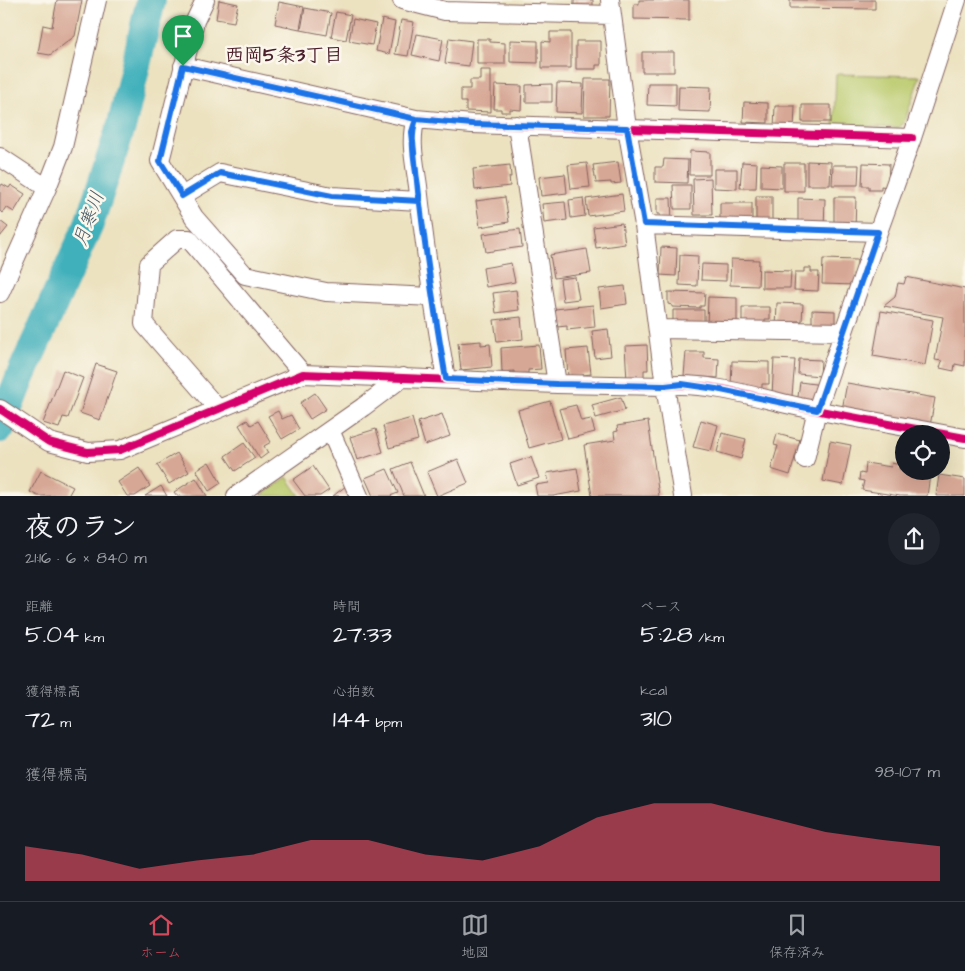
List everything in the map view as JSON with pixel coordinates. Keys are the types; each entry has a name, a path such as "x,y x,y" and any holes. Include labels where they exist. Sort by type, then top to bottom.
{"street":[{"path":"0,293 47,188 63,147 97,0"},
{"path":"205,0 195,21 160,161 194,217 245,275 326,292 432,297"},
{"path":"402,0 445,11 497,7 611,8 627,128 644,224 665,386 683,496"},
{"path":"805,459 817,410 912,138 957,0"},
{"path":"183,66 416,119 472,124 912,138"},
{"path":"416,119 412,132 419,201 432,297 446,379"},
{"path":"517,125 557,384"},
{"path":"0,157 47,188"},
{"path":"182,196 220,173 332,196 419,201"},
{"path":"644,224 878,232"},
{"path":"218,409 144,324 149,264 177,238 189,239 303,374"},
{"path":"658,329 844,332"},
{"path":"0,409 49,442 88,452 120,450 303,374 557,384 665,386 682,384 965,438"},
{"path":"236,496 403,377"},
{"path":"330,430 359,496"}],"green space":[{"path":"836,74 920,76 904,123 898,128 834,125"},
{"path":"287,477 300,496 261,496"}],"building":[{"path":"57,0 82,0 75,36 50,55 38,53 43,25 52,27"},
{"path":"219,0 238,4 234,22 216,19"},
{"path":"574,0 593,0 593,6 574,5"},
{"path":"639,0 689,0 689,20 634,19 634,4 639,4"},
{"path":"790,0 875,0 875,9 790,8"},
{"path":"279,2 304,7 300,29 275,24"},
{"path":"305,8 331,13 327,35 301,30"},
{"path":"336,12 351,15 346,40 331,37"},
{"path":"353,19 376,24 372,45 349,41"},
{"path":"382,19 395,22 389,54 376,51"},
{"path":"401,20 414,22 408,56 395,54"},
{"path":"550,32 571,32 571,68 542,68 542,41 550,42"},
{"path":"417,34 443,39 439,61 412,55"},
{"path":"449,38 472,41 469,66 445,63"},
{"path":"477,39 490,39 490,42 505,43 505,64 477,64"},
{"path":"510,40 538,41 538,63 510,62"},
{"path":"576,41 601,41 601,65 596,65 596,69 576,69"},
{"path":"642,52 674,52 674,72 642,72"},
{"path":"480,70 491,70 491,112 466,111 466,102 461,102 461,89 470,89 470,80 480,80"},
{"path":"585,79 610,79 609,116 584,116"},
{"path":"557,83 583,84 582,113 556,112"},
{"path":"648,83 676,83 676,106 647,105"},
{"path":"552,84 552,102 526,102 526,85"},
{"path":"495,85 522,86 521,110 510,109 510,112 501,112 501,109 494,109"},
{"path":"679,86 711,87 710,112 678,111"},
{"path":"744,102 768,103 768,123 743,122"},
{"path":"802,105 831,105 831,122 802,122"},
{"path":"775,106 795,106 794,129 774,128"},
{"path":"690,151 710,152 710,175 689,175"},
{"path":"664,159 688,160 687,183 655,182 655,167 663,167"},
{"path":"807,161 831,162 830,185 807,185"},
{"path":"618,162 621,183 596,183 593,165"},
{"path":"742,162 757,163 756,188 740,188"},
{"path":"587,163 590,187 571,189 568,165"},
{"path":"784,163 804,163 804,191 784,191"},
{"path":"863,163 889,164 888,187 881,186 881,190 869,190 869,186 862,186"},
{"path":"510,165 510,186 475,190 473,169"},
{"path":"761,165 782,166 782,188 761,187"},
{"path":"833,165 859,165 858,185 832,185"},
{"path":"714,169 737,169 737,189 714,188"},
{"path":"565,174 567,193 541,196 539,177"},
{"path":"711,178 712,215 694,215 693,179"},
{"path":"2,184 9,188 11,185 25,194 14,212 6,207 2,213 0,211 0,188"},
{"path":"673,185 691,185 691,209 674,209"},
{"path":"622,194 624,211 588,216 586,199"},
{"path":"756,196 772,196 772,227 756,227"},
{"path":"505,197 509,222 480,227 476,201"},
{"path":"834,197 856,197 855,230 834,229"},
{"path":"583,198 585,216 571,218 569,200"},
{"path":"657,198 671,198 672,222 660,223 660,214 657,214"},
{"path":"798,198 825,199 824,229 798,229"},
{"path":"565,202 567,220 544,223 542,204"},
{"path":"720,203 752,203 752,225 720,226"},
{"path":"0,221 8,227 0,237"},
{"path":"622,223 625,244 596,248 593,227"},
{"path":"520,229 522,247 486,252 483,234"},
{"path":"661,247 677,248 676,276 660,275"},
{"path":"587,249 591,273 554,278 550,255"},
{"path":"680,255 698,256 697,286 679,285"},
{"path":"731,259 759,260 758,286 730,285"},
{"path":"823,259 857,260 856,285 822,284"},
{"path":"511,263 515,282 486,287 483,268"},
{"path":"702,264 726,265 726,281 701,280"},
{"path":"804,268 811,268 811,272 819,272 818,291 794,290 795,272 804,272"},
{"path":"762,270 791,271 790,288 762,288"},
{"path":"575,277 579,299 563,301 560,279"},
{"path":"906,277 965,289 965,366 955,364 954,371 940,368 942,361 935,360 943,317 884,306 895,297 898,283 904,284"},
{"path":"625,286 627,304 601,308 599,289"},
{"path":"516,290 519,310 496,313 493,293"},
{"path":"668,292 705,293 704,306 700,306 700,308 672,307 672,305 668,304"},
{"path":"708,297 737,298 737,322 707,327"},
{"path":"777,303 803,304 802,321 795,321 795,329 776,329"},
{"path":"593,305 595,327 567,330 567,326 557,327 555,309"},
{"path":"742,307 770,307 770,319 765,319 765,326 742,326"},
{"path":"673,310 704,310 704,327 673,327"},
{"path":"812,310 835,311 835,329 812,329"},
{"path":"881,311 933,320 925,365 873,356"},
{"path":"521,317 523,339 497,342 494,320"},
{"path":"608,329 611,356 595,358 592,331"},
{"path":"481,341 481,345 490,344 492,367 461,370 458,343"},
{"path":"539,345 541,369 528,370 528,373 514,374 514,371 502,372 501,348"},
{"path":"647,345 648,370 644,370 644,380 627,381 625,346"},
{"path":"588,348 591,374 568,377 566,350"},
{"path":"686,352 704,352 704,358 719,359 718,378 684,376"},
{"path":"774,359 795,360 792,396 772,395"},
{"path":"799,359 821,360 820,376 798,374"},
{"path":"732,361 769,362 769,384 762,384 762,388 731,387"},
{"path":"96,364 117,371 100,420 80,413"},
{"path":"63,370 83,378 68,418 63,417 59,428 43,423"},
{"path":"800,382 822,385 820,400 810,399 809,406 797,404"},
{"path":"847,383 935,398 930,425 842,410"},
{"path":"315,393 326,409 310,419 300,403"},
{"path":"621,397 625,410 596,418 592,405"},
{"path":"550,401 561,439 529,448 518,410"},
{"path":"576,405 581,421 591,419 595,432 568,439 559,409"},
{"path":"278,411 282,419 291,415 299,429 282,439 268,416"},
{"path":"442,414 450,436 425,445 418,422"},
{"path":"412,418 418,440 389,448 383,426"},
{"path":"247,420 251,425 258,421 271,442 264,446 268,453 260,459 239,425"},
{"path":"701,420 718,425 711,451 693,447"},
{"path":"648,421 659,496 592,496 584,445 615,440 614,432 618,431 617,426"},
{"path":"376,429 383,452 357,460 350,437"},
{"path":"722,433 746,439 741,459 717,452"},
{"path":"777,434 800,440 790,475 771,469 778,446 774,445"},
{"path":"830,441 851,445 843,485 823,481"},
{"path":"244,443 255,458 235,471 225,456"},
{"path":"177,453 189,472 169,484 157,465"},
{"path":"531,457 539,478 517,485 510,464"},
{"path":"458,459 468,483 437,496 427,472"},
{"path":"209,462 221,483 209,491 196,470"},
{"path":"410,462 424,496 404,496 393,469"},
{"path":"866,463 891,467 892,463 895,464 895,480 929,480 927,496 900,496 862,490 864,481 859,480 860,473 865,474"},
{"path":"313,466 329,490 320,496 305,496 293,480"},
{"path":"139,468 150,486 135,496 127,496 118,482"},
{"path":"577,468 581,491 553,496 537,496 535,485 549,483 547,473"},
{"path":"387,469 398,493 390,496 373,496 365,478"},
{"path":"41,471 73,487 68,496 38,496 30,492"},
{"path":"950,477 965,479 965,496 936,496 938,480 950,480"},
{"path":"196,478 207,496 177,496 174,492"},
{"path":"161,486 167,496 145,496"},
{"path":"346,486 349,496 333,496"}],"waterway":[{"name":"月寒川","path":"0,428 21,375 89,224 122,124 151,0"}],"cycle path":[{"path":"183,66 416,119 472,124 912,138"},
{"path":"0,409 49,442 88,452 120,450 303,374 557,384 681,385 732,391 800,407 965,438"}],"district":[{"name":"西岡5条3丁目","path":"284,55"}],"route":[{"path":"183,66 160,161 182,196 220,173 332,196 419,201 412,132 416,119 472,124 627,128 644,224 878,232 817,410 716,389 682,384 665,386 557,384 446,379 432,297 419,201 412,132 416,119 183,66"}]}
